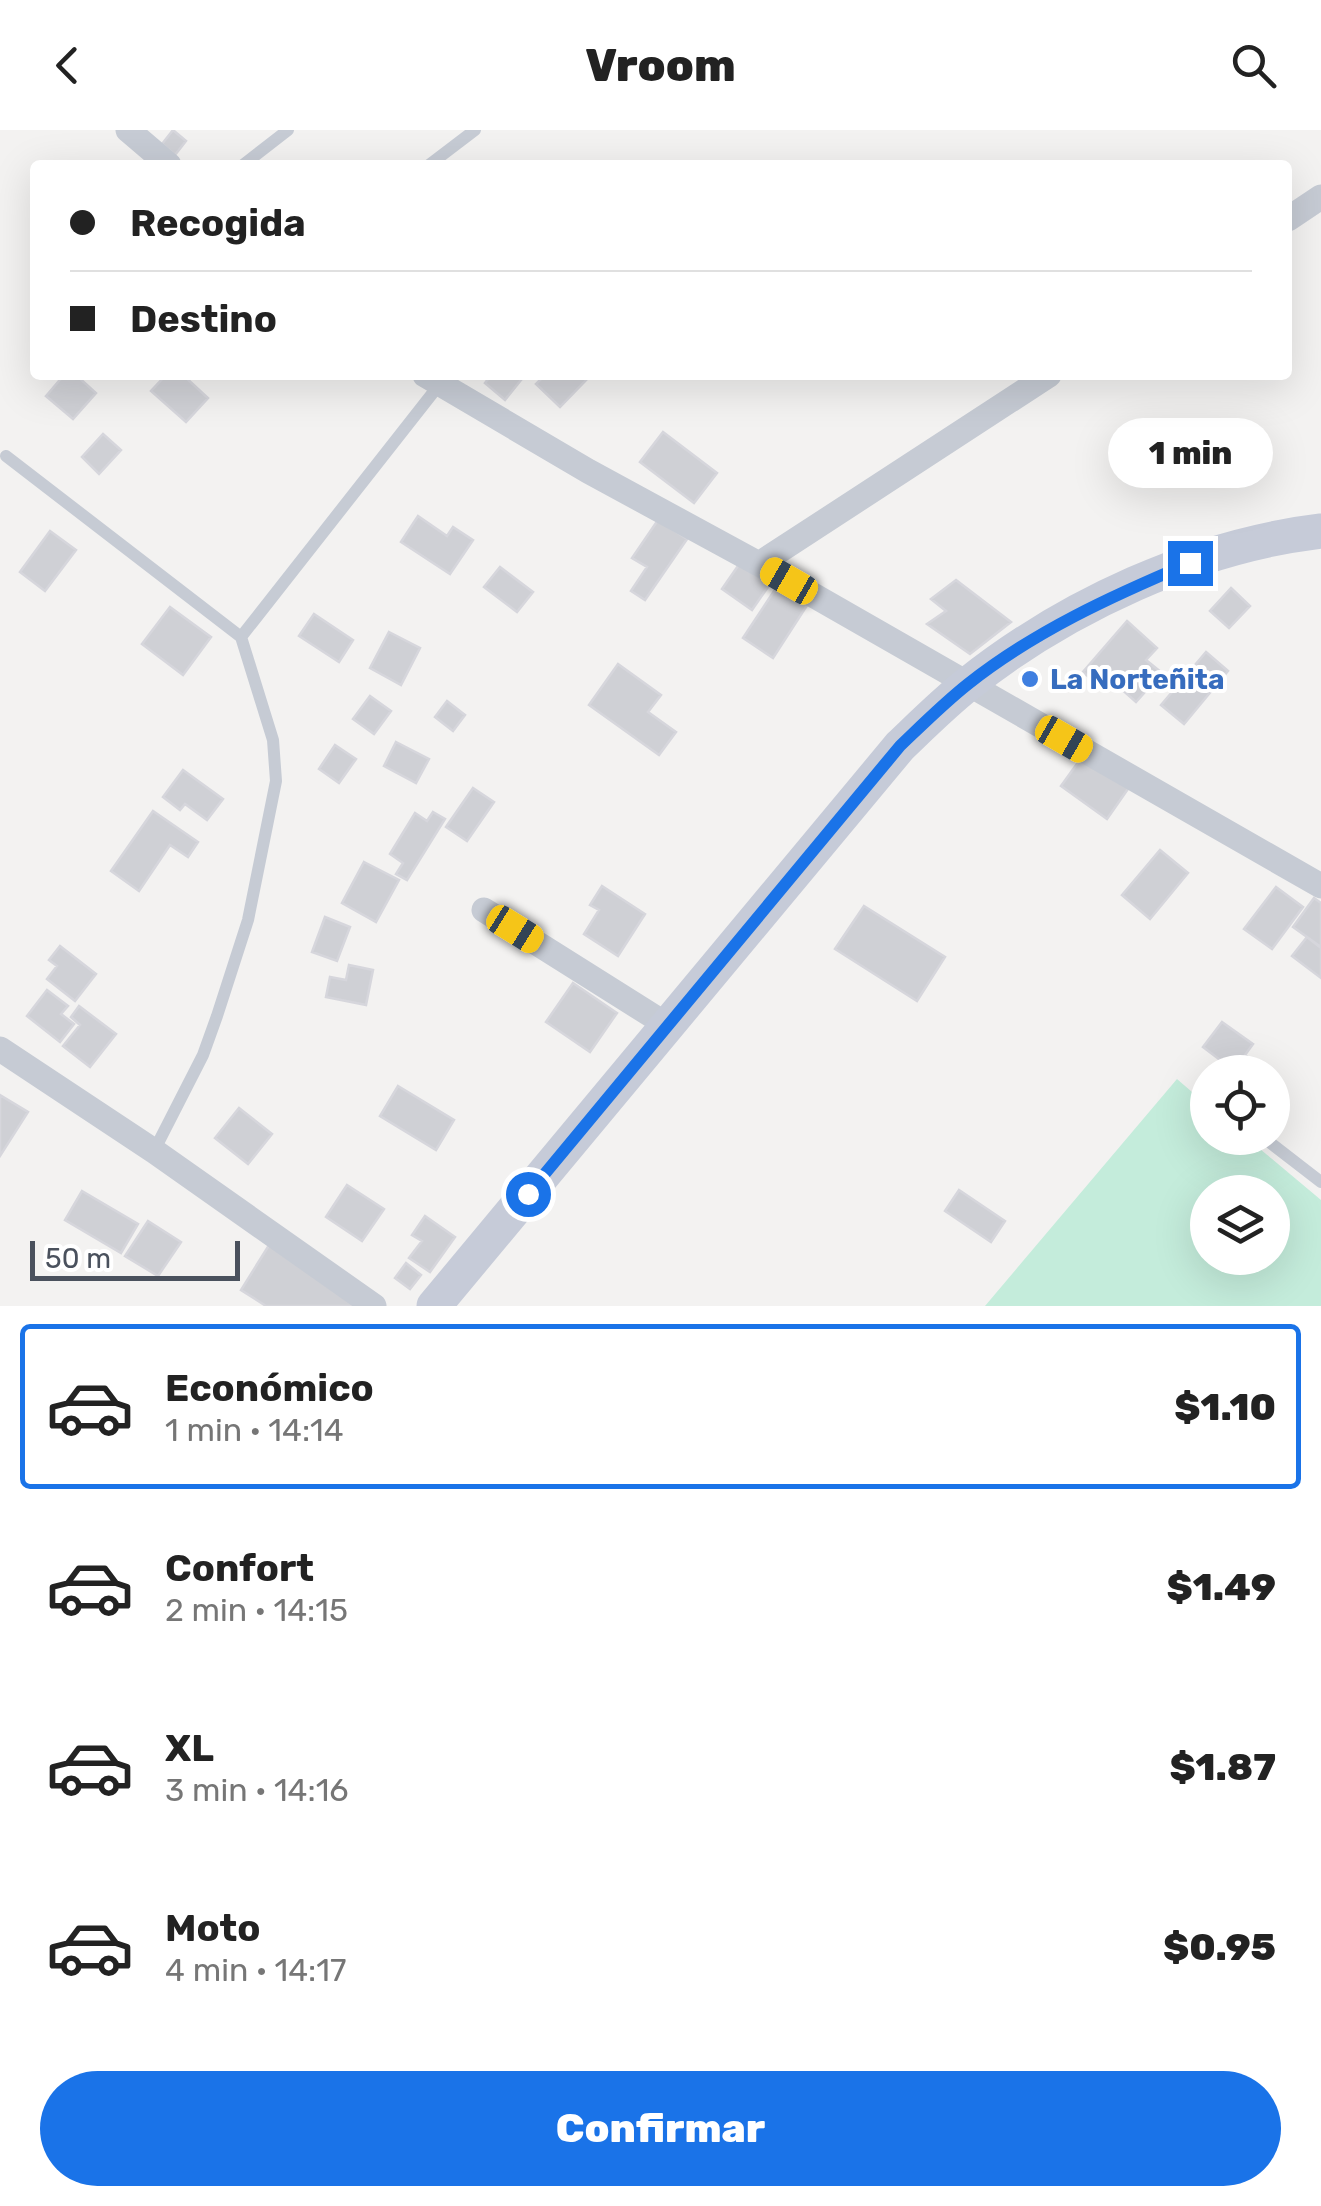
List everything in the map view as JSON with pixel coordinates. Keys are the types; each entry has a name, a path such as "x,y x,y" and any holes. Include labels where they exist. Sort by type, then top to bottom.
{"street":[{"path":"128,130 162,160"},
{"path":"1292,216 1321,197"},
{"path":"432,380 1321,886"},
{"path":"759,564 1041,380"},
{"path":"434,1306 900,746 968,684 1035,638 1108,598 1190,563 1321,531"},
{"path":"484,910 668,1025"},
{"path":"0,1049 154,1151 374,1306"}],"lane":[{"path":"249,160 288,130"},
{"path":"435,160 475,130"},
{"path":"240,636 432,380"},
{"path":"6,456 240,636 273,740 276,781 248,920 203,1056 154,1151"},
{"path":"1286,1155 1321,1182"}],"green space":[{"path":"1177,1079 1190,1090 1190,1155 1267,1155 1321,1200 1321,1306 985,1306"}],"building":[{"path":"173,130 186,141 175,155 162,144"},
{"path":"60,380 82,380 96,393 73,419 46,396"},
{"path":"161,380 188,380 208,398 186,422 151,391"},
{"path":"487,380 521,380 505,400 485,383"},
{"path":"540,380 586,380 560,407 536,384"},
{"path":"663,432 717,473 694,503 640,462"},
{"path":"103,434 121,450 99,474 82,457"},
{"path":"418,516 447,536 453,527 473,540 450,574 401,542"},
{"path":"658,520 687,539 645,600 631,591 647,567 632,558"},
{"path":"50,531 76,550 45,591 20,572"},
{"path":"740,563 770,584 752,610 722,589"},
{"path":"500,567 533,592 517,612 484,587"},
{"path":"956,580 1011,622 970,654 927,624 946,611 931,599"},
{"path":"778,585 808,604 773,658 743,638"},
{"path":"1231,588 1250,606 1229,628 1210,611"},
{"path":"170,607 211,637 183,675 142,644"},
{"path":"314,614 353,640 339,662 299,636"},
{"path":"1127,621 1157,648 1146,660 1162,673 1136,702 1109,678 1100,687 1083,672"},
{"path":"389,632 420,648 401,685 370,668"},
{"path":"1206,652 1228,671 1184,724 1161,705"},
{"path":"618,664 661,695 648,712 676,732 659,755 589,705"},
{"path":"370,696 391,711 374,734 353,719"},
{"path":"447,701 465,715 453,731 435,717"},
{"path":"396,742 429,759 416,783 384,766"},
{"path":"335,745 356,759 339,783 319,769"},
{"path":"1084,754 1130,786 1107,819 1061,786"},
{"path":"183,770 223,799 207,820 185,804 180,810 163,797"},
{"path":"473,788 494,802 467,841 446,827"},
{"path":"153,811 198,842 188,857 170,845 139,891 111,871"},
{"path":"433,812 445,819 407,880 396,874 403,863 390,854 415,813 427,821"},
{"path":"1160,850 1188,873 1150,919 1122,895"},
{"path":"364,862 399,880 376,922 342,903"},
{"path":"602,886 645,914 618,956 584,934 599,910 590,905"},
{"path":"1276,887 1303,907 1272,949 1244,929"},
{"path":"1314,898 1321,903 1321,947 1293,927"},
{"path":"864,906 945,957 917,1001 835,949"},
{"path":"325,917 350,927 337,961 312,952"},
{"path":"1307,937 1321,948 1321,978 1292,956"},
{"path":"60,946 96,974 75,1001 47,979 57,966 49,960"},
{"path":"349,965 373,970 366,1005 326,997 330,977 346,980"},
{"path":"573,983 617,1013 590,1052 546,1022"},
{"path":"47,990 68,1006 61,1014 74,1024 60,1042 27,1016"},
{"path":"79,1006 116,1034 90,1067 63,1046 80,1025 71,1017"},
{"path":"1222,1022 1253,1044 1245,1055 1214,1055 1203,1047"},
{"path":"398,1086 454,1120 436,1150 380,1116"},
{"path":"0,1095 28,1112 0,1156"},
{"path":"239,1108 272,1134 248,1164 215,1138"},
{"path":"347,1185 384,1209 362,1241 326,1217"},
{"path":"959,1190 1005,1221 991,1242 945,1211"},
{"path":"82,1191 138,1224 121,1253 65,1220"},
{"path":"425,1216 455,1237 430,1272 409,1258 422,1241 412,1235"},
{"path":"148,1221 181,1242 158,1276 125,1256"},
{"path":"271,1242 358,1296 352,1306 266,1306 241,1290"},
{"path":"406,1263 421,1275 410,1289 395,1278"}],"place":[{"name":"La Norteñita","path":"1030,679"}],"route":[{"path":"528,1194 900,746 968,684 1035,638 1108,598 1190,563"}]}
